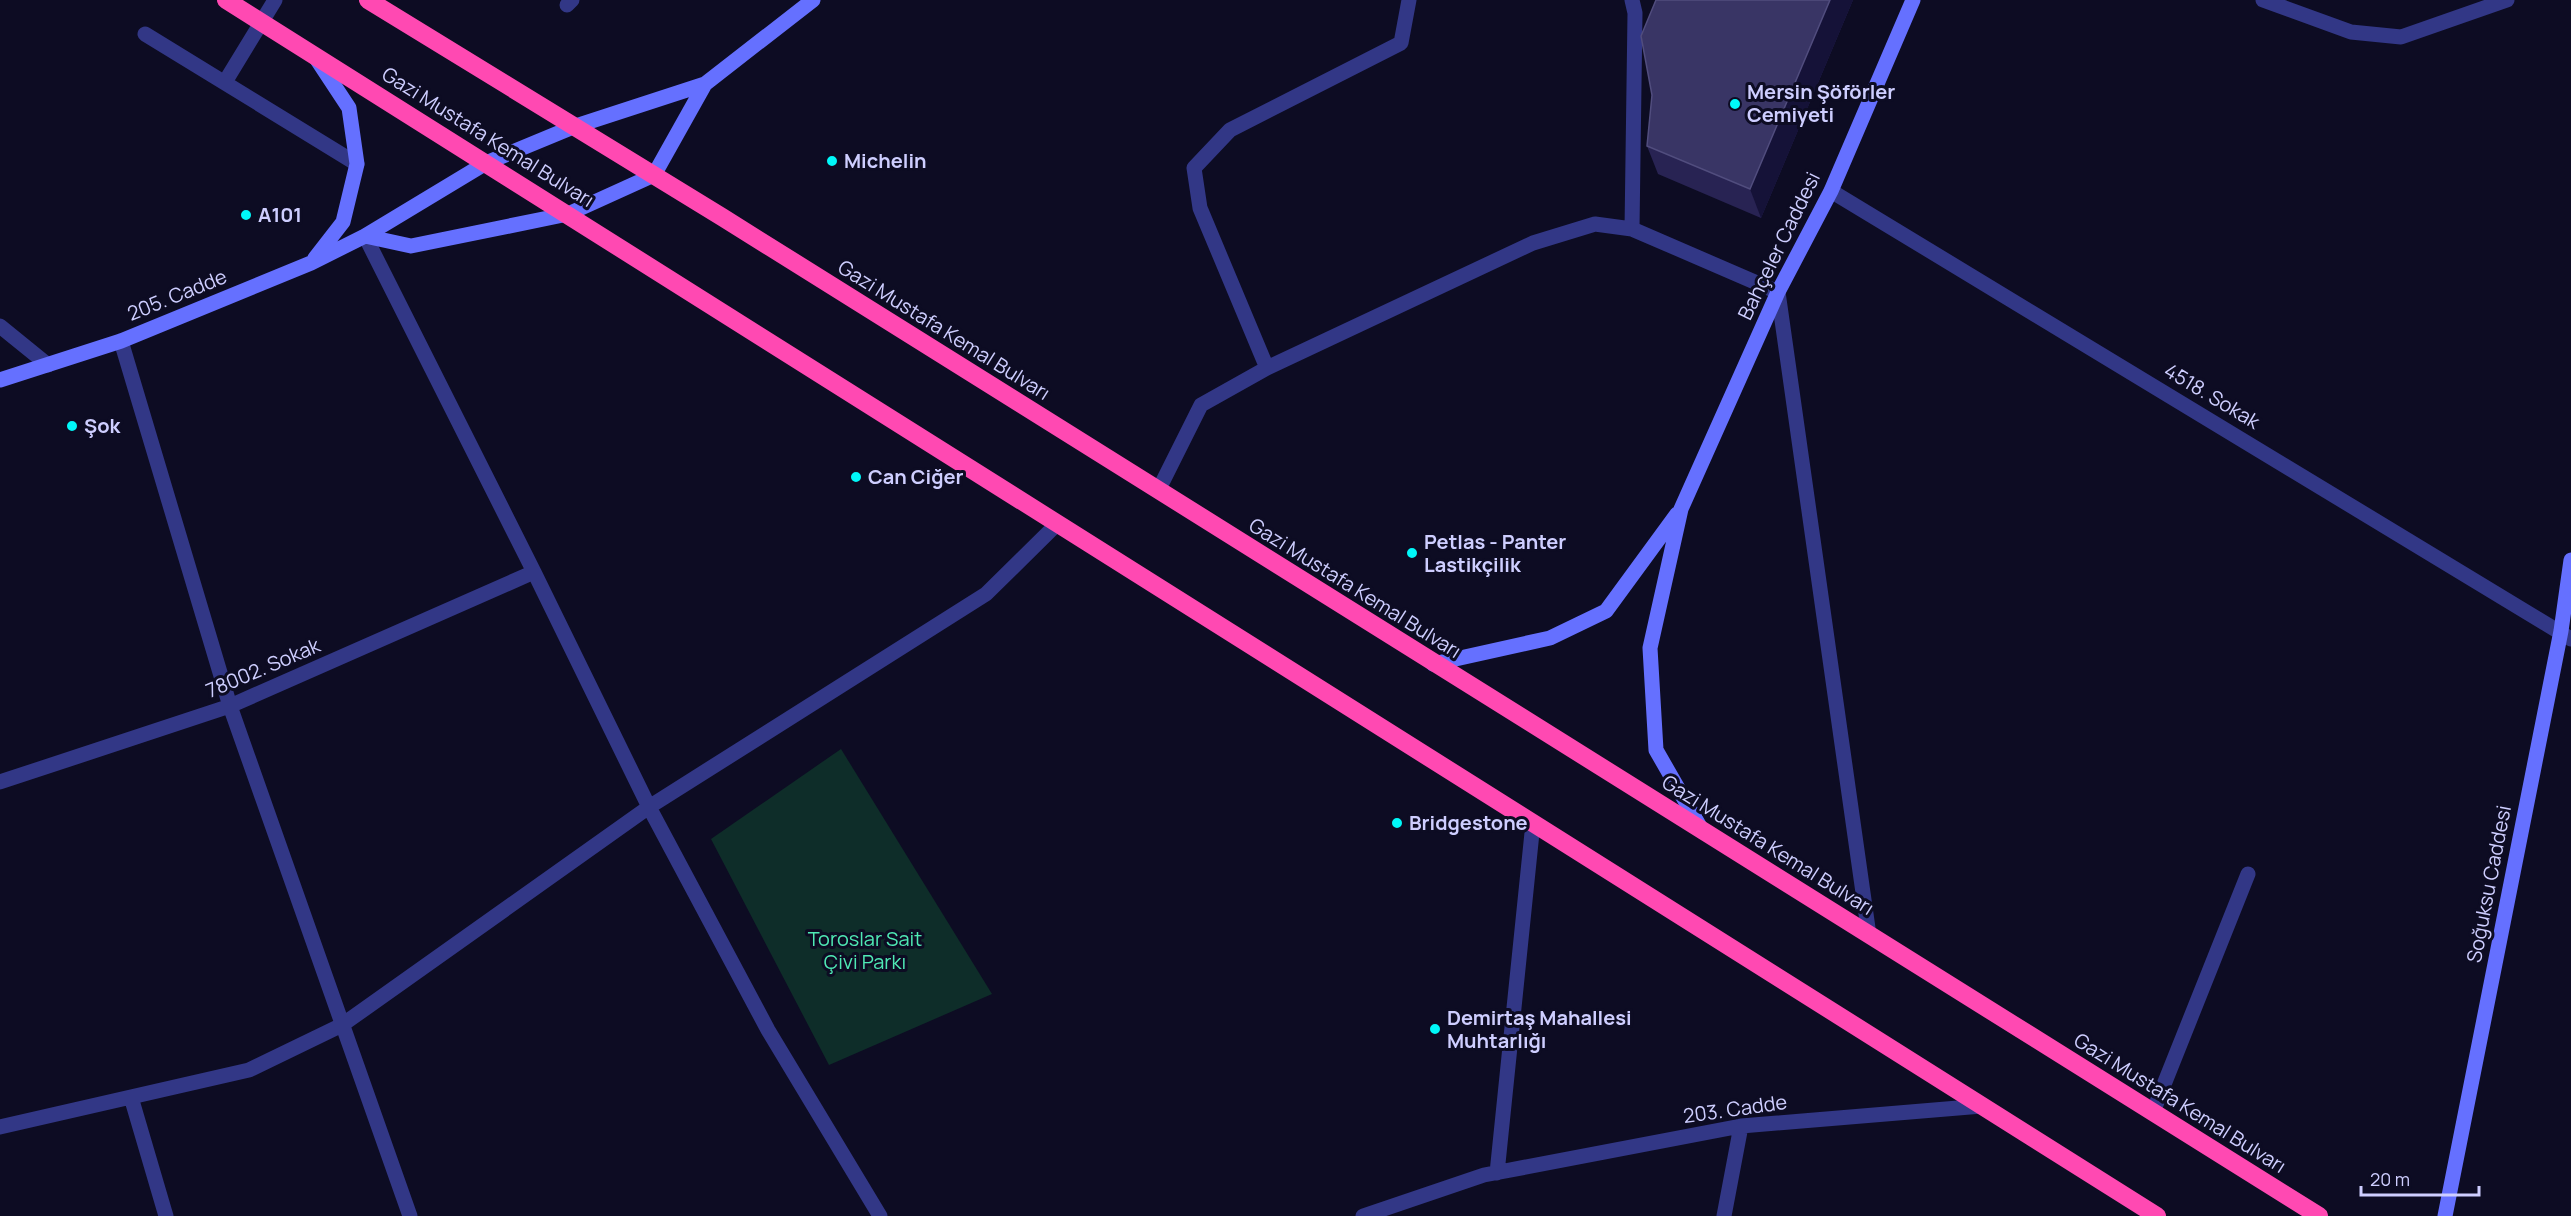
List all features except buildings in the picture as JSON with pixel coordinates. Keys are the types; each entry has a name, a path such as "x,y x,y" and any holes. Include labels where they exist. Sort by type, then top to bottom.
{"highway":[{"name":"Gazi Mustafa Kemal Bulvarı","path":"226,0 2157,1216"},
{"name":"Gazi Mustafa Kemal Bulvarı","path":"368,0 654,175 2319,1216"}],"street":[{"path":"225,82 275,0"},
{"path":"364,236 411,246 568,214 654,175 705,84 813,0"},
{"path":"1267,368 1200,208 1194,168 1230,130 1401,43 1409,0"},
{"path":"1632,0 1635,13 1632,229"},
{"name":"Bahçeler Caddesi","path":"1681,509 1778,292 1831,191 1913,0"},
{"path":"2262,0 2351,32 2401,37 2507,0"},
{"path":"145,34 357,164"},
{"path":"311,262 343,222 357,164 349,108 313,53"},
{"name":"205. Cadde","path":"0,380 121,341 311,262 364,236 486,163 573,127 705,84"},
{"name":"4518. Sokak","path":"1831,191 2566,635"},
{"path":"1158,491 1201,405 1267,368 1533,243 1595,224 1632,229 1778,292 1869,935"},
{"path":"364,236 534,572 649,807 768,1030 879,1216"},
{"path":"0,326 48,365"},
{"path":"121,341 230,706 410,1216"},
{"path":"1433,664 1550,638 1606,610 1681,509"},
{"path":"1681,509 1650,648 1656,750 1703,832"},
{"path":"0,1127 249,1070 342,1025 649,807 986,594 1058,523"},
{"name":"Soğuksu Caddesi","path":"2445,1216 2566,635 2571,560"},
{"name":"78002. Sokak","path":"0,783 230,706 534,572"},
{"path":"1497,1173 1533,823"},
{"path":"2152,1112 2248,874"},
{"path":"131,1096 166,1216"},
{"name":"203. Cadde","path":"1363,1216 1497,1173 1741,1126 1982,1106"},
{"path":"1724,1216 1741,1126"}],"green space":[{"name":"Toroslar Sait Çivi Parkı","path":"841,749 992,994 829,1065 711,839"}],"place":[{"name":"Mersin Şöförler Cemiyeti","path":"1735,104"},
{"name":"Michelin","path":"832,161"},
{"name":"A101","path":"246,215"},
{"name":"Şok","path":"72,426"},
{"name":"Can Ciğer","path":"856,477"},
{"name":"Petlas - Panter Lastikçilik","path":"1412,553"},
{"name":"Bridgestone","path":"1397,823"},
{"name":"Demirtaş Mahallesi Muhtarlığı","path":"1435,1029"}]}
